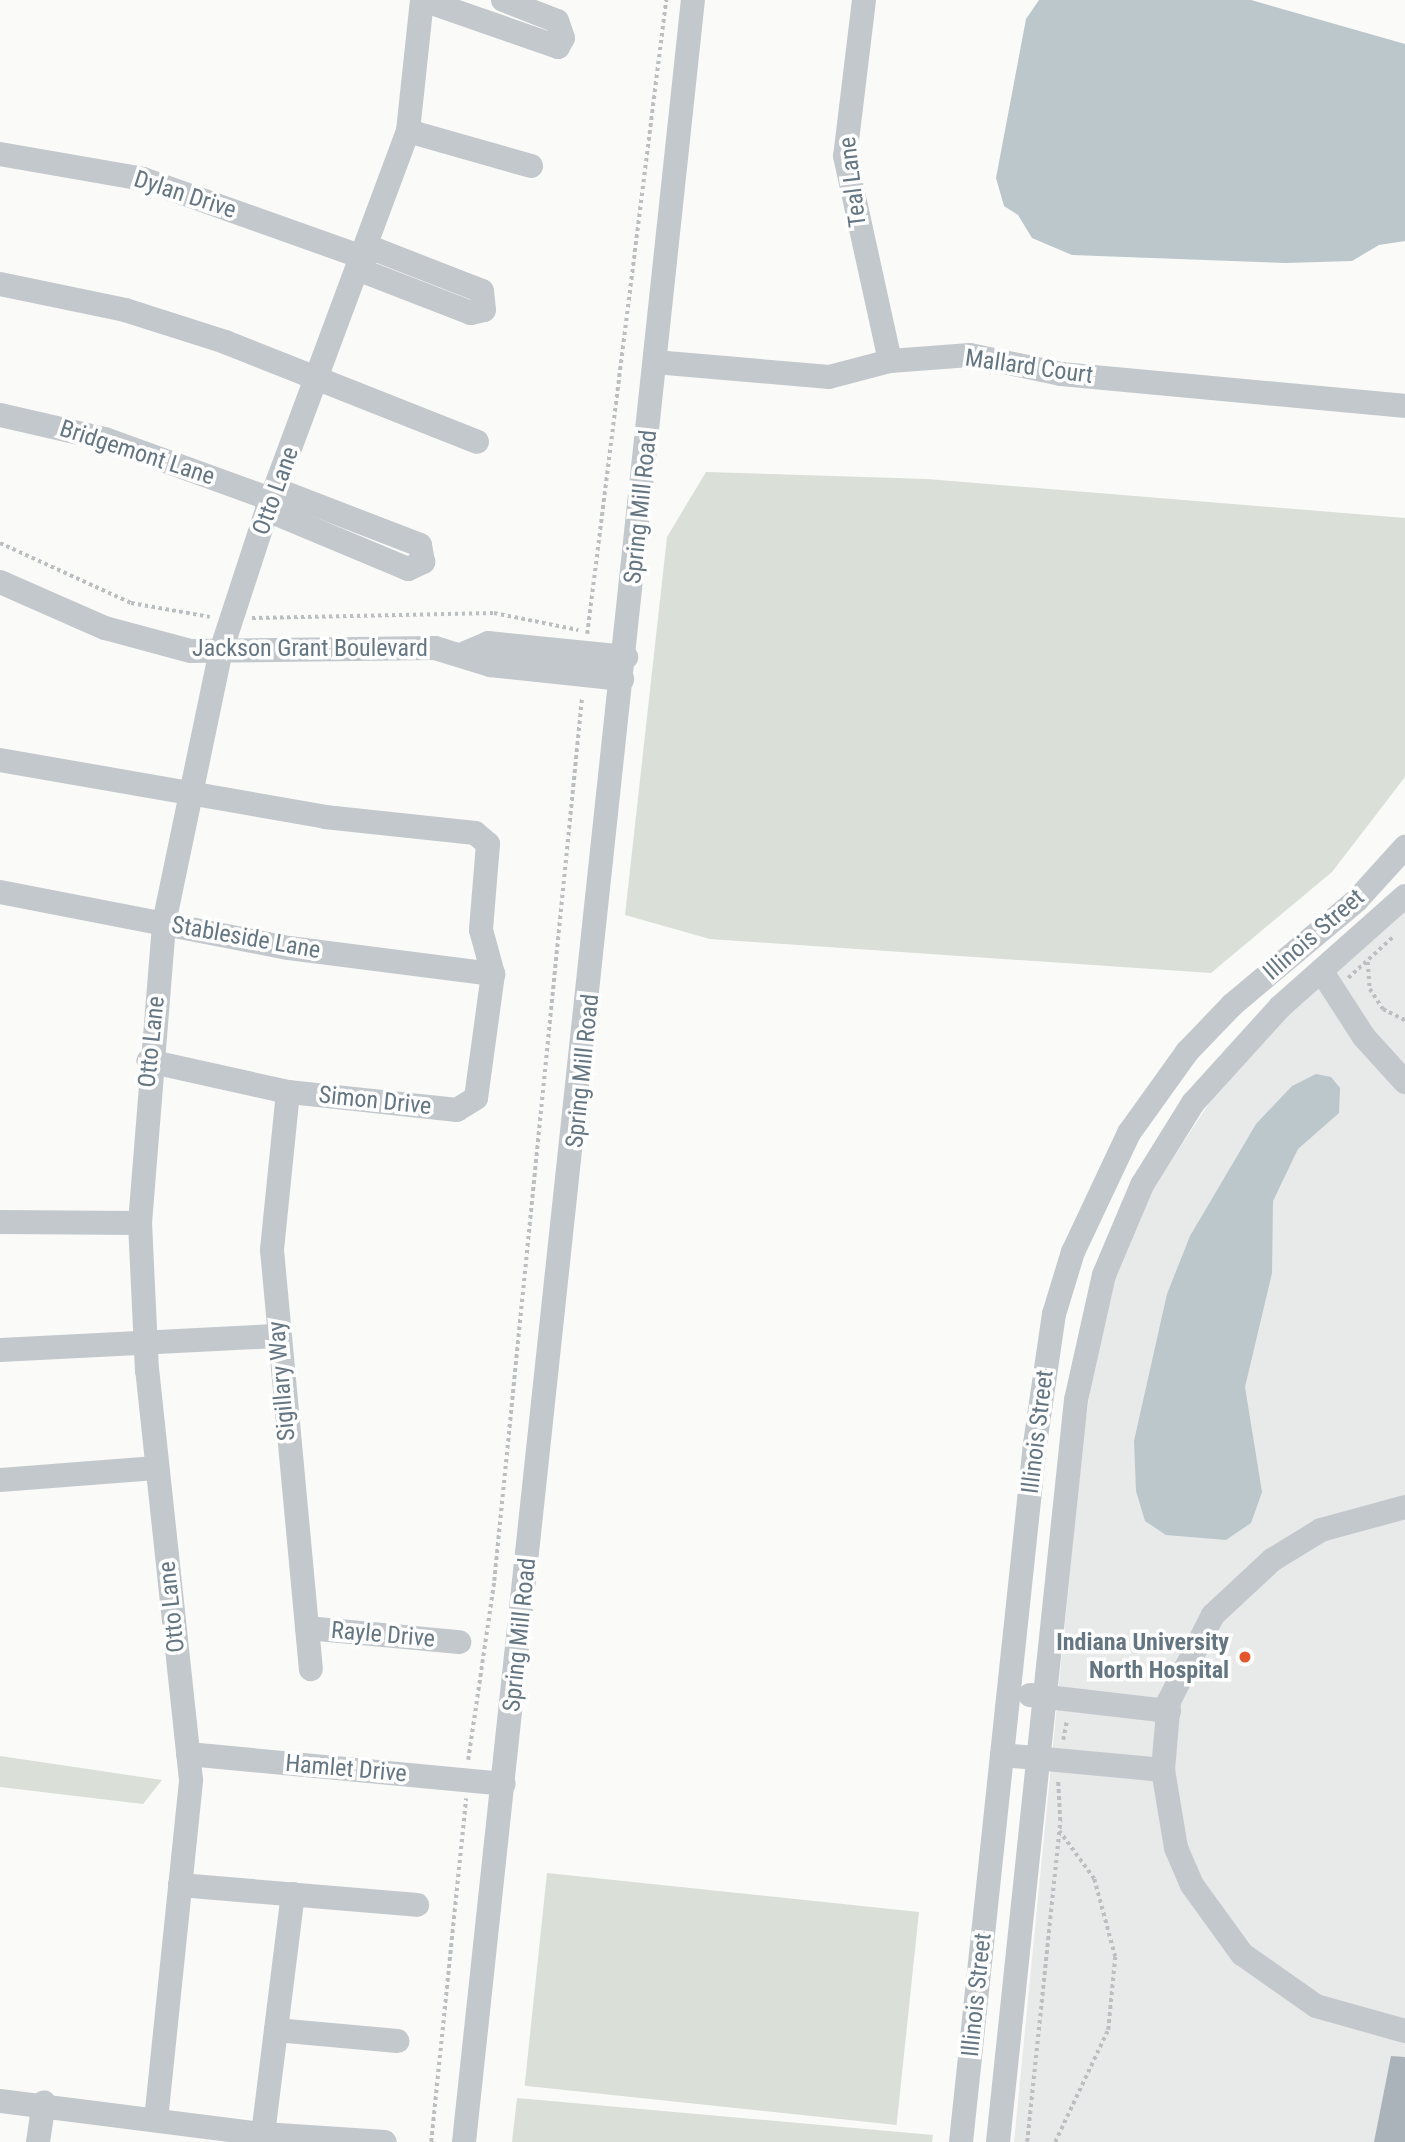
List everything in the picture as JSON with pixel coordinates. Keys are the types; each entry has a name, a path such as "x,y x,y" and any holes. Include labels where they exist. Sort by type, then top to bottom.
{"street":[{"path":"422,0 478,21 513,34 558,47 562,29 541,15 508,2 478,21"},
{"name":"Otto Lane","path":"156,2120 180,1885 188,1754 156,1468 140,1223 148,1061 164,923 221,651 271,499 365,258 408,131 422,0"},
{"name":"Spring Mill Road","path":"464,2142 624,668 693,0"},
{"name":"Teal Lane","path":"864,0 845,156 890,361"},
{"path":"513,34 541,15"},
{"path":"408,131 531,166"},
{"name":"Dylan Drive","path":"0,154 143,179 365,258 436,273 486,296 480,314 411,289 365,258"},
{"path":"411,289 436,273"},
{"path":"0,284 125,310 318,379 478,442"},
{"name":"Mallard Court","path":"655,362 829,377 890,361 970,355 1061,374 1404,406"},
{"name":"Bridgemont Lane","path":"0,415 117,443 271,499 331,511 420,545 419,568 370,553 307,527 271,499"},
{"path":"307,527 331,511"},
{"path":"370,553 392,534"},
{"name":"Jackson Grant Boulevard","path":"0,582 147,642 221,651 358,647 465,653 490,665 582,653 624,668"},
{"path":"0,741 45,765"},
{"path":"0,760 45,765 190,795 484,838 481,930 493,974"},
{"name":"Illinois Street","path":"961,2142 1002,1755 1054,1314 1098,1191 1129,1133 1187,1052 1232,1005 1357,900 1405,847"},
{"name":"Stableside Lane","path":"0,892 289,948 493,974"},
{"name":"Illinois Street","path":"998,2142 1056,1698 1080,1368 1115,1244 1142,1185 1194,1103 1258,1029 1327,980 1405,896"},
{"name":"Simon Drive","path":"148,1061 288,1092 457,1110 476,1098 493,974"},
{"path":"1327,980 1405,1082"},
{"name":"Sigillary Way","path":"288,1092 274,1189 276,1336 311,1670"},
{"path":"0,1222 140,1223"},
{"path":"0,1350 276,1336"},
{"path":"0,1480 156,1468"},
{"path":"1405,1507 1347,1519 1272,1560 1213,1615 1185,1662 1169,1711 1163,1770 1176,1848 1192,1885 1242,1954 1316,2006 1405,2031"},
{"name":"Rayle Drive","path":"307,1628 459,1642"},
{"path":"1009,1693 1169,1711"},
{"name":"Hamlet Drive","path":"188,1754 504,1784"},
{"path":"1002,1755 1163,1770"},
{"path":"180,1885 417,1905"},
{"path":"262,2138 293,1894"},
{"path":"276,2030 398,2041"},
{"path":"0,2101 44,2102 262,2138 385,2142"},
{"path":"38,2142 44,2102"}],"path":[{"path":"431,2142 466,1780 494,1581 566,884 582,695 582,653 666,0"},
{"path":"0,543 131,603 190,617 494,613 582,653"},
{"path":"1327,980 1368,962 1405,925"},
{"path":"1368,962 1377,999 1395,1019 1405,1020"},
{"path":"1027,2142 1059,1831 1049,1759 1056,1698"},
{"path":"1055,2142 1108,2030 1115,1958 1094,1879 1059,1831"}],"shaded area":[{"path":"1039,0 1251,0 1405,44 1405,241 1379,245 1352,261 1286,263 1072,255 1032,238 1018,215 1004,206 996,178 1026,19"},
{"path":"706,472 927,479 1405,518 1405,777 1332,872 1211,973 710,939 625,915 667,537"},
{"name":"Indiana University North Hospital","path":"1405,910 1405,2142 1014,2142 1083,1440 1097,1340 1116,1275 1146,1199 1225,1079 1295,1006"},
{"path":"1316,1074 1331,1077 1340,1088 1339,1113 1298,1149 1273,1201 1272,1273 1245,1387 1262,1492 1251,1523 1226,1540 1166,1535 1145,1521 1136,1491 1134,1441 1167,1294 1190,1236 1256,1124 1292,1086"},
{"path":"0,1756 162,1780 143,1804 0,1787"},
{"path":"547,1873 919,1912 897,2125 525,2086"},
{"path":"517,2098 933,2135 932,2142 512,2142"}],"building":[{"path":"1391,2056 1405,2057 1405,2142 1374,2142"}],"place":[{"name":"Indiana University North Hospital","path":"1245,1657"}]}
